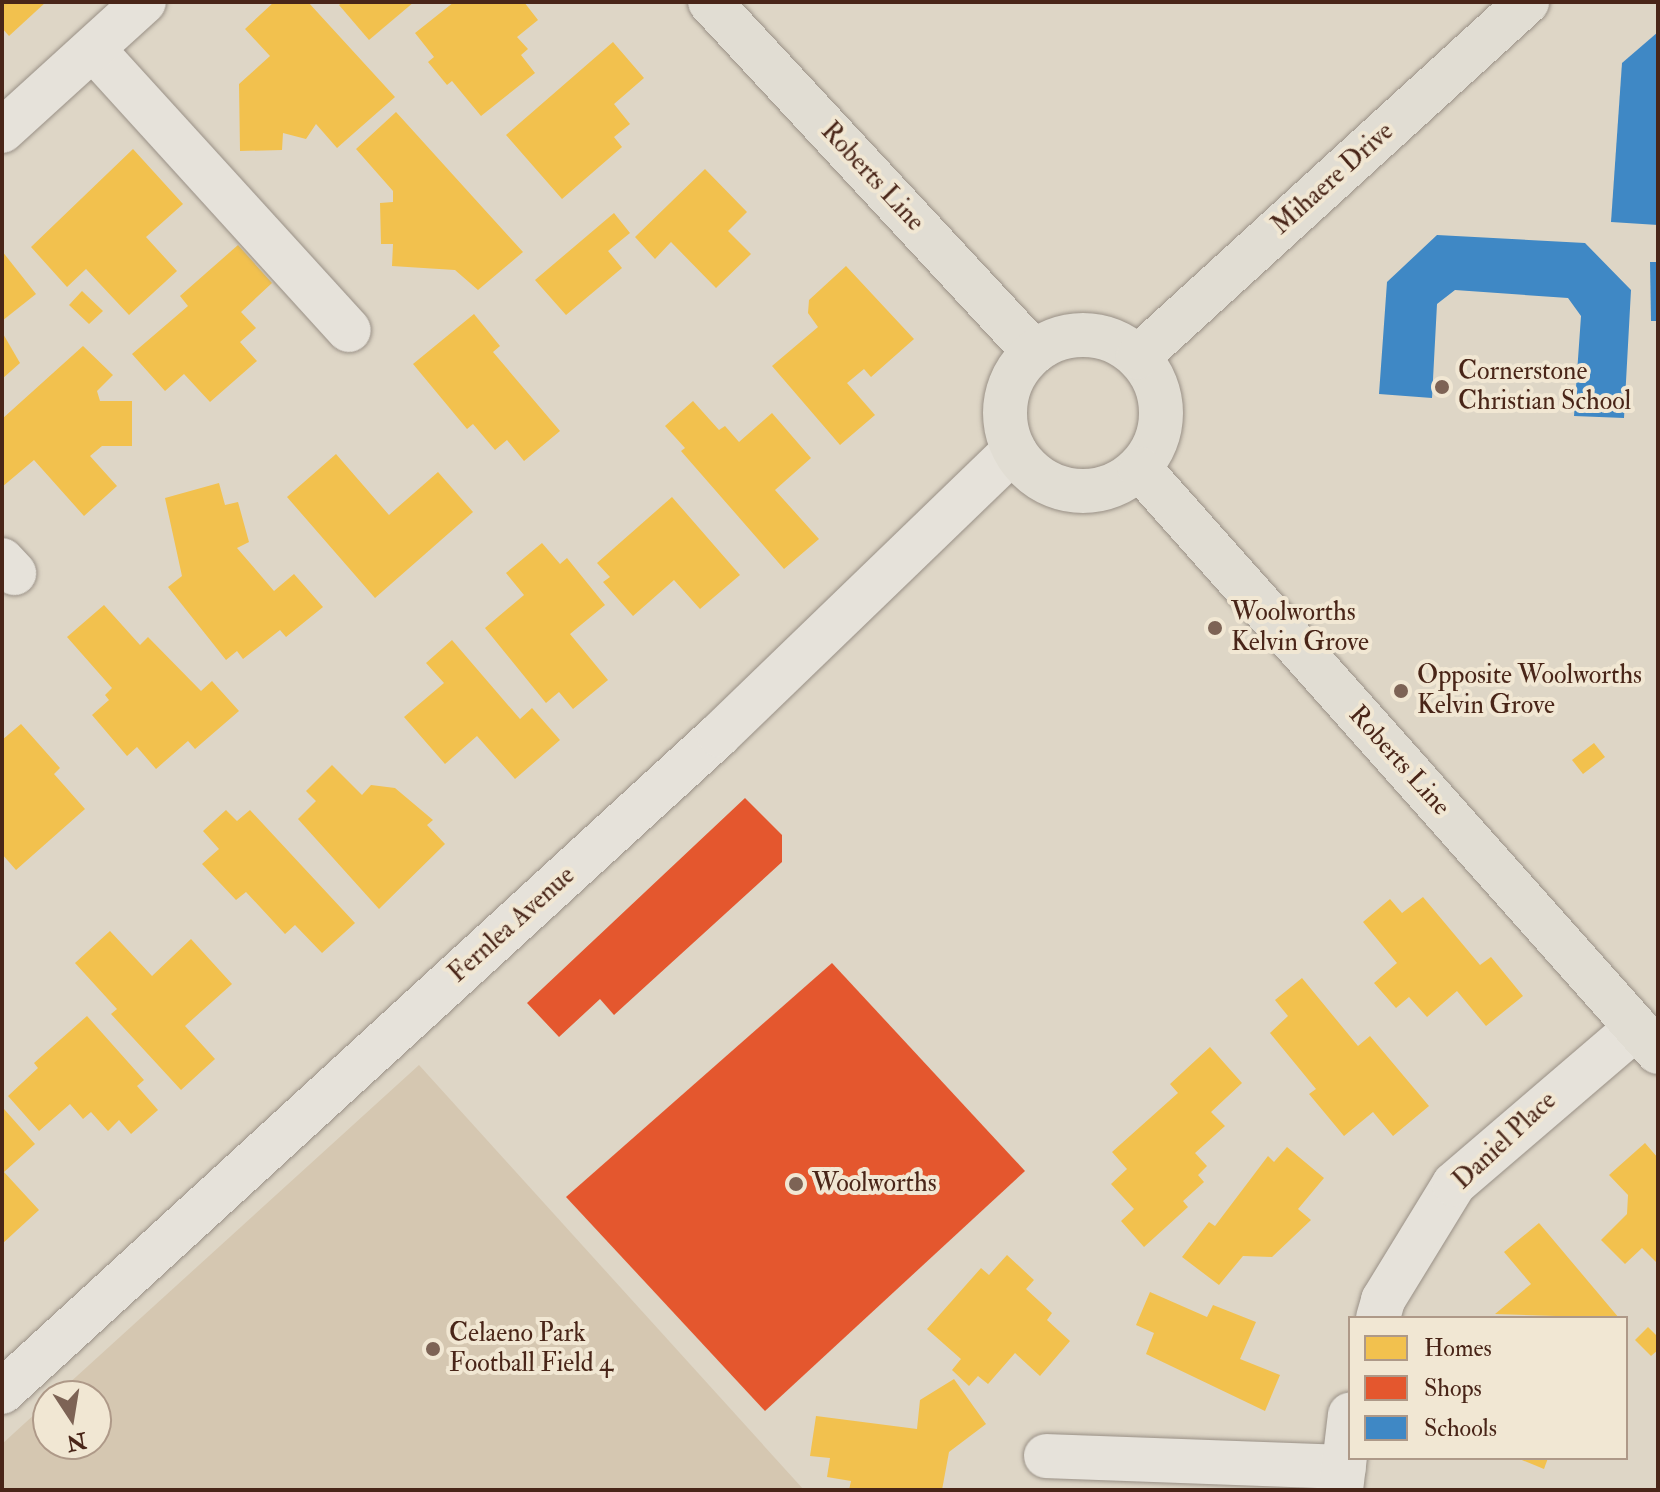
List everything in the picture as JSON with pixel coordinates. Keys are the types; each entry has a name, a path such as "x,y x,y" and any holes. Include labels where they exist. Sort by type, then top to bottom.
{"main road":[{"name":"Roberts Line","path":"710,2 1034,352"},
{"name":"Mihaere Drive","path":"1138,357 1527,2"},
{"path":"1076,335 1098,337 1138,357 1153,377 1162,425 1140,469 1097,491 1072,491 1028,470 1014,450 1005,425 1006,398 1016,372 1034,352 1076,335"},
{"name":"Roberts Line","path":"1140,469 1647,1040"}],"street":[{"path":"2,131 144,2"},
{"path":"93,49 349,330"},
{"name":"Fernlea Avenue","path":"2,1392 719,735 1014,450"},
{"name":"Daniel Place","path":"1379,1316 1383,1300 1454,1184 1647,1040"},
{"path":"1046,1456 1342,1478 1348,1431"}],"shaded area":[{"path":"419,1065 804,1490 2,1490 2,1444 32,1417 32,1460 112,1460 112,1380 73,1380"}],"building: Homes":[{"path":"2,2 46,2 9,36 2,28"},
{"path":"274,2 308,2 395,97 337,148 316,124 306,139 283,133 282,150 240,151 239,84 270,56 245,29"},
{"path":"343,2 414,2 369,40 339,5"},
{"path":"454,2 524,2 538,20 517,37 528,49 521,55 535,73 481,116 452,81 447,85 428,62 434,57 415,33"},
{"path":"613,42 644,78 614,104 630,124 614,137 622,147 562,199 506,135"},
{"path":"396,112 523,252 478,290 455,270 392,266 393,244 381,244 380,203 393,202 393,191 356,149"},
{"path":"133,149 183,204 146,237 177,271 129,315 86,269 67,287 31,247"},
{"path":"705,169 747,212 728,231 751,254 716,288 671,242 655,259 635,237"},
{"path":"614,213 630,233 608,251 622,268 566,315 535,280"},
{"path":"238,245 272,283 241,312 256,328 240,342 257,361 210,402 184,374 165,391 132,354 188,306 180,296"},
{"path":"2,251 36,294 2,321"},
{"path":"846,266 914,339 871,377 864,369 847,383 875,415 840,445 772,366 818,327 808,313 809,300"},
{"path":"82,291 103,311 89,324 69,305"},
{"path":"474,314 500,346 493,352 560,431 524,461 507,440 495,450 473,424 467,429 413,364"},
{"path":"2,332 20,363 2,379"},
{"path":"83,346 113,375 97,391 100,401 132,401 132,446 102,446 90,456 117,486 84,516 34,460 2,487 2,419"},
{"path":"693,401 719,430 725,426 739,442 772,413 811,458 775,490 819,539 784,569 681,451 685,448 665,426"},
{"path":"336,454 389,515 438,472 473,512 375,598 287,497"},
{"path":"219,483 225,505 238,502 249,542 237,548 274,591 294,574 323,607 286,637 280,630 243,659 237,651 226,660 168,587 182,576 165,498"},
{"path":"672,497 740,575 700,609 674,580 633,616 603,582 610,577 597,563"},
{"path":"542,543 560,564 567,558 605,605 570,634 608,680 573,709 559,692 546,703 485,628 524,595 506,573"},
{"path":"104,605 140,645 148,637 201,691 212,681 239,711 195,749 188,741 156,769 137,747 127,756 92,715 109,700 105,695 112,688 67,637"},
{"path":"452,640 520,719 532,708 560,740 515,779 477,736 445,764 404,717 444,683 426,663"},
{"path":"21,724 60,768 54,774 85,809 16,870 2,854 2,740"},
{"path":"1594,743 1605,757 1583,774 1572,760"},
{"path":"332,765 362,795 371,785 395,788 433,820 427,825 445,844 379,909 298,819 316,801 306,791"},
{"path":"226,810 237,821 250,810 355,923 322,953 295,925 285,934 246,892 236,900 202,864 219,849 203,831"},
{"path":"1423,897 1480,965 1491,957 1523,996 1486,1026 1457,991 1427,1017 1409,997 1396,1008 1374,983 1397,963 1363,922 1390,899 1402,913"},
{"path":"110,931 152,976 191,939 232,984 185,1026 215,1059 181,1090 111,1014 117,1009 75,963"},
{"path":"1302,978 1358,1046 1370,1036 1429,1106 1393,1136 1373,1112 1344,1136 1309,1094 1316,1089 1270,1033 1288,1016 1275,1000"},
{"path":"87,1016 144,1080 137,1086 158,1110 131,1134 119,1120 108,1131 91,1112 83,1119 70,1104 39,1131 8,1096 38,1068 34,1063"},
{"path":"1210,1047 1242,1083 1211,1112 1225,1126 1195,1153 1207,1166 1198,1175 1204,1182 1183,1201 1188,1207 1144,1247 1121,1221 1134,1209 1111,1184 1127,1169 1112,1152 1178,1093 1170,1084"},
{"path":"4,1109 35,1144 4,1172 39,1210 2,1244"},
{"path":"1645,1143 1658,1158 1658,1264 1642,1248 1625,1264 1601,1240 1627,1214 1628,1195 1609,1175"},
{"path":"1287,1147 1324,1178 1298,1209 1311,1220 1272,1257 1243,1256 1219,1285 1182,1257 1209,1222 1215,1226 1268,1156 1274,1162"},
{"path":"1539,1223 1617,1316 1495,1314 1531,1284 1504,1252"},
{"path":"1007,1255 1034,1280 1026,1289 1052,1313 1047,1320 1070,1341 1040,1376 1015,1353 988,1384 978,1376 969,1386 952,1370 961,1359 927,1329 981,1268 989,1275"},
{"path":"1150,1292 1207,1317 1213,1305 1256,1322 1240,1359 1280,1375 1265,1411 1146,1354 1154,1333 1136,1325"},
{"path":"1648,1327 1658,1337 1658,1350 1651,1356 1635,1340"},
{"path":"954,1379 986,1424 949,1452 942,1490 849,1490 851,1481 827,1477 830,1458 810,1456 816,1416 917,1429 920,1400"},
{"path":"1522,1460 1547,1460 1544,1469"}],"building: Shops":[{"path":"745,798 782,835 782,862 614,1015 600,999 559,1037 527,1003"},
{"name":"Woolworths","path":"832,963 1025,1171 765,1411 566,1197"}],"building: Schools":[{"path":"1658,32 1658,225 1611,222 1622,63"},
{"path":"1437,235 1585,243 1631,290 1624,418 1574,416 1581,316 1568,298 1455,290 1437,304 1432,398 1379,394 1387,282"},
{"path":"1650,262 1658,262 1658,321 1651,321"}],"place":[{"name":"Cornerstone Christian School","path":"1442,387"},
{"name":"Woolworths Kelvin Grove","path":"1215,628"},
{"name":"Opposite Woolworths Kelvin Grove","path":"1401,691"},
{"name":"Woolworths","path":"796,1184"},
{"name":"Celaeno Park Football Field 4","path":"433,1349"}]}
